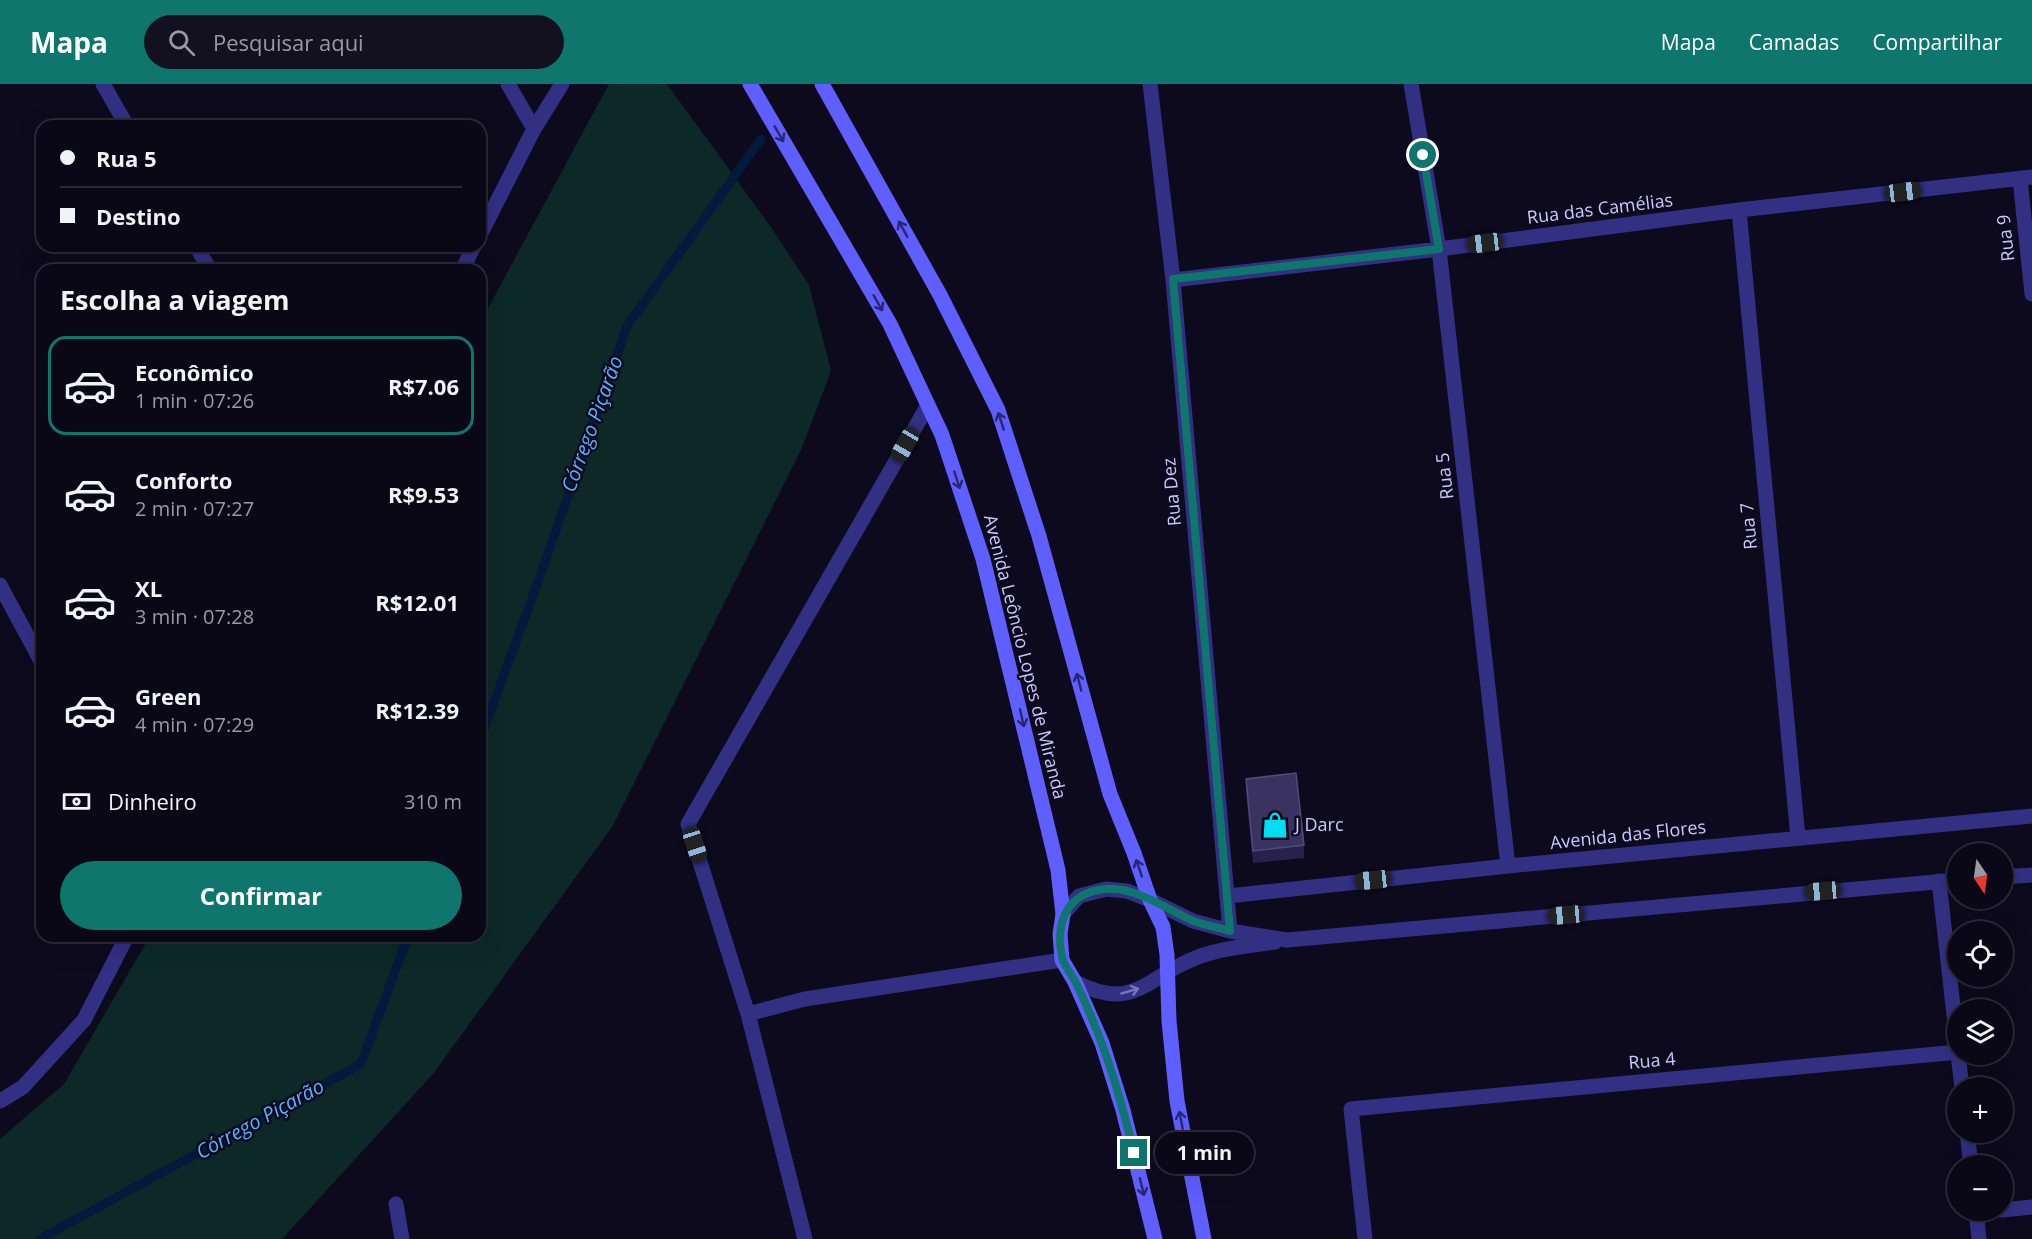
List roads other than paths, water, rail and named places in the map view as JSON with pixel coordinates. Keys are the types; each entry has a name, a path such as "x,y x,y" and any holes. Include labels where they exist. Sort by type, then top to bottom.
{"main road":[{"name":"Avenida Leôncio Lopes de Miranda","path":"750,84 890,324 942,435 984,559 1058,870 1063,914 1059,934 1062,960 1075,982 1102,1043 1123,1110 1155,1239"},
{"path":"822,84 940,295 998,410 1040,536 1110,794 1150,900 1163,927 1177,1101 1204,1239"}],"street":[{"path":"103,84 124,120"},
{"path":"508,84 534,129"},
{"path":"486,222 534,129 562,84"},
{"name":"Rua Dez","path":"1150,84 1173,279 1230,931"},
{"name":"Rua 5","path":"1411,84 1439,249 1508,866"},
{"name":"Rua das Camélias","path":"1173,279 1439,249 1739,210 2026,178"},
{"name":"Rua 9","path":"2026,178 2032,294"},
{"name":"Rua 7","path":"1739,210 1798,837"},
{"path":"805,1239 748,1014 688,824 928,405"},
{"path":"0,585 36,652"},
{"name":"Avenida das Flores","path":"1227,896 1798,837 2032,816"},
{"path":"2013,876 2032,875"},
{"path":"1939,881 1952,999"},
{"path":"1075,982 1094,992 1118,994 1147,986 1199,956 1287,940 1947,881"},
{"path":"1063,914 1079,896 1106,889 1127,891 1193,921 1230,931 1287,940"},
{"path":"0,1101 23,1087 84,1020 124,942"},
{"path":"748,1014 806,999 1062,960"},
{"name":"Rua 4","path":"1365,1239 1351,1108 1947,1054"},
{"path":"396,1204 402,1239"},
{"path":"2013,1209 2032,1207"},
{"path":"1977,1221 1979,1239"}],"waterway":[{"name":"Córrego Piçarão","path":"486,724 627,326 761,139"},
{"name":"Córrego Piçarão","path":"40,1239 361,1064 406,942"}],"place":[{"name":"J Darc","path":"1275,825"}]}
